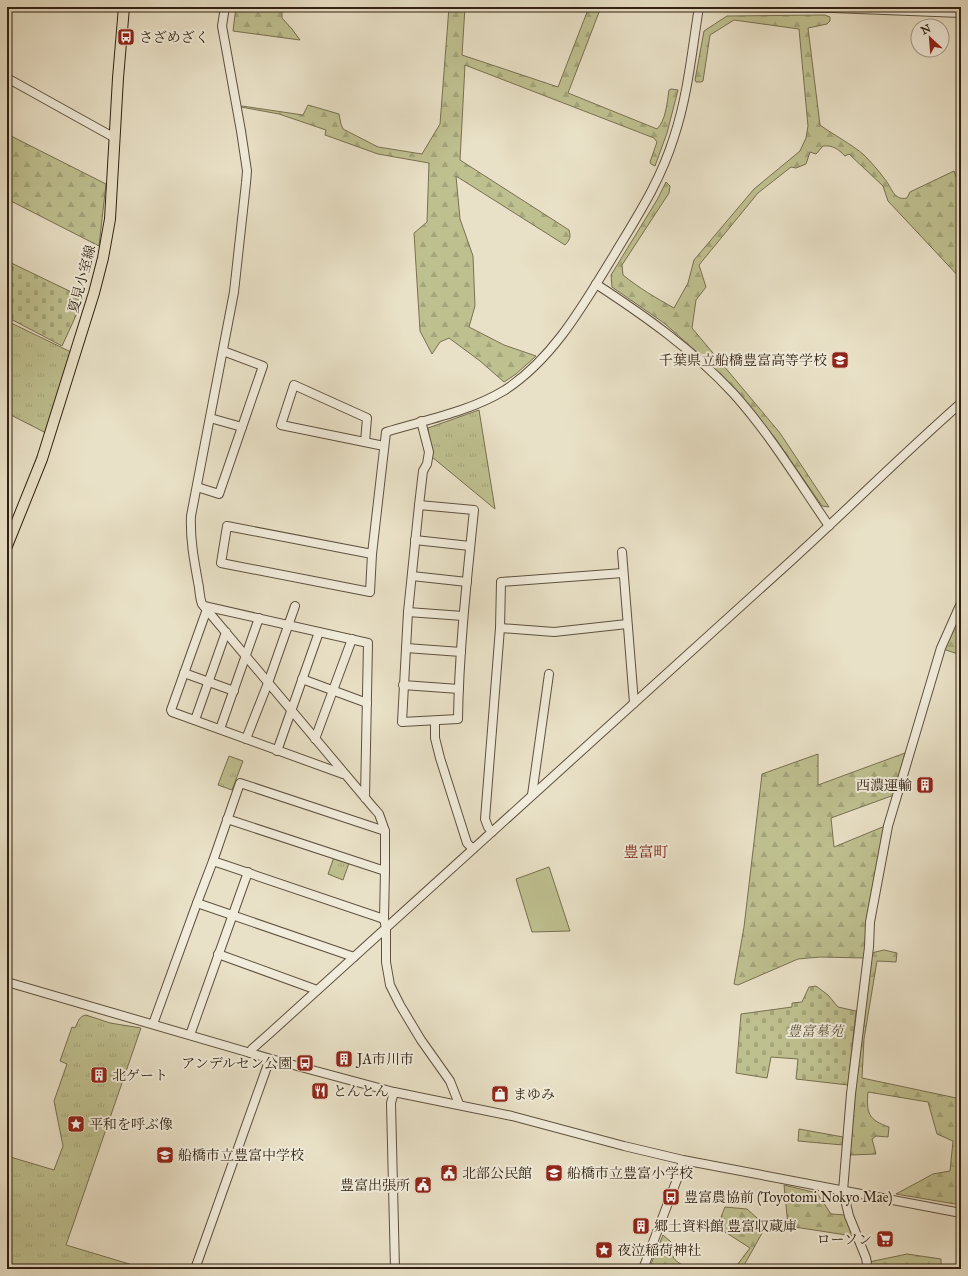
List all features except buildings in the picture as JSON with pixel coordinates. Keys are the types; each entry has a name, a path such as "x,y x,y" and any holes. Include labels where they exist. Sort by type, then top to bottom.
{"main road":[{"name":"夏見小室線","path":"7,546 42,459 94,293 103,258 110,219 118,78 124,7"}],"street":[{"path":"225,7 222,26 247,171 234,292 224,351 191,516 191,541 200,588 200,597 226,632 344,774 380,814 385,831 384,919 386,928 386,962 390,985 421,1040 450,1081 459,1104"},
{"path":"372,554 227,526 221,563 370,592 372,554 386,432 479,403 504,390 540,362 558,341 596,284 649,197 667,157 682,112 699,7"},
{"path":"713,7 834,8 961,13"},
{"path":"7,78 115,138"},
{"path":"596,284 662,328 706,366 733,393 771,440 828,526"},
{"path":"197,486 219,494 263,366 224,351"},
{"path":"365,442 368,418 294,385 281,425 384,446"},
{"path":"250,1053 252,1049 634,703 961,403"},
{"path":"210,418 242,427"},
{"path":"419,505 474,510 461,652 458,719 402,722 408,612 415,540 419,505 423,471 427,464 428,452 424,421"},
{"path":"415,540 470,546"},
{"path":"622,552 634,703"},
{"path":"492,832 485,819 500,628 501,582 623,573"},
{"path":"412,576 467,582"},
{"path":"868,1269 866,1258 848,1216 843,1191 851,1094 869,947 870,922 888,826 941,648 961,603"},
{"path":"246,739 295,606"},
{"path":"206,607 368,643 365,798"},
{"path":"206,607 171,710 172,712 344,774"},
{"path":"408,612 464,616"},
{"path":"220,729 259,618"},
{"path":"500,628 554,632 627,624"},
{"path":"195,720 226,632"},
{"path":"278,750 319,632"},
{"path":"315,739 352,640"},
{"path":"406,648 461,652"},
{"path":"184,673 234,691"},
{"path":"532,795 549,674"},
{"path":"302,680 367,703"},
{"path":"403,685 459,689"},
{"path":"435,721 435,738 440,758 467,843 473,849"},
{"path":"153,1024 240,783 385,831"},
{"path":"227,819 385,870"},
{"path":"213,861 384,919"},
{"path":"190,1035 248,872"},
{"path":"197,902 354,957"},
{"path":"218,954 317,990"},
{"path":"7,982 271,1059 394,1092 512,1116 683,1160 961,1212"},
{"path":"195,1269 271,1059"},
{"path":"394,1092 391,1103 395,1269"},
{"path":"643,1269 680,1174 683,1160"}],"green space":[{"path":"236,7 282,7 282,18 300,40 233,31"},
{"path":"449,7 465,7 462,55 558,87 589,7 601,7 568,93 657,129 664,116 669,90 678,90 667,133 655,166 650,162 657,142 654,138 465,65 460,160 569,230 570,235 569,240 565,245 456,176 460,219 473,256 475,306 469,327 504,345 536,356 516,374 504,382 480,361 449,338 440,342 432,354 420,331 414,233 427,222 429,163 378,154 325,135 326,130 279,114 241,107 303,115 308,105 339,114 343,129 378,147 422,154 440,124"},
{"path":"825,15 830,17 830,21 827,24 808,28 820,125 864,155 887,182 893,192 899,197 907,198 910,192 954,171 961,189 961,279 888,201 883,186 849,154 845,156 835,148 823,146 816,154 810,152 806,164 796,168 791,167 758,193 699,265 706,287 696,300 692,328 780,433 829,507 822,506 775,438 736,390 708,362 664,323 612,287 611,275 657,200 666,182 670,186 669,193 622,265 623,275 648,293 674,308 688,283 694,260 754,189 800,151 806,138 808,126 799,29 734,20 710,35 703,81 696,82 695,80 704,31 727,16"},
{"path":"7,134 106,184 99,246 7,199"},
{"path":"7,261 84,298 62,346 7,317"},
{"path":"7,321 71,352 46,433 7,413"},
{"path":"479,410 495,509 432,457 428,428"},
{"path":"961,608 961,655 943,649"},
{"path":"905,753 894,795 831,818 834,847 885,826 865,958 820,957 798,959 738,985 734,984 744,927 762,774 818,754 818,785"},
{"path":"229,756 243,761 232,790 218,785"},
{"path":"334,857 349,863 343,880 328,874"},
{"path":"549,867 570,931 532,932 516,879"},
{"path":"884,950 897,953 896,962 877,961 864,1039 862,1078 961,1099 961,1205 896,1194 933,1174 950,1171 953,1141 937,1134 928,1102 868,1092 868,1111 873,1119 889,1127 888,1137 876,1136 872,1139 876,1154 850,1155 854,1093 871,953"},
{"name":"豊富墓苑","path":"816,986 828,995 838,1007 856,1011 848,1085 796,1079 798,1059 771,1057 767,1078 736,1073 741,1014 792,1007 792,1003 802,1002 809,987"},
{"path":"86,1015 110,1023 141,1028 66,1245 146,1269 7,1269 7,1156 54,1170 63,1146 54,1101 67,1064 60,1061 72,1027 75,1028 80,1018"},
{"path":"799,1129 843,1137 843,1145 798,1141"},
{"path":"784,1185 817,1193 831,1214 845,1215 853,1236 788,1226"},
{"path":"725,1207 747,1209 766,1226 742,1269 734,1269 750,1248 722,1230 723,1220 721,1217"},
{"path":"663,1235 671,1242 672,1253 675,1260 691,1269 649,1269"},
{"path":"907,1254 941,1259 941,1269 871,1269 869,1262"}],"place":[{"name":"さざめざく","path":"126,37"},
{"name":"千葉県立船橋豊富高等学校","path":"840,360"},
{"name":"西濃運輸","path":"925,785"},
{"name":"JA市川市","path":"344,1059"},
{"name":"アンデルセン公園","path":"305,1063"},
{"name":"北ゲート","path":"99,1075"},
{"name":"とんとん","path":"320,1091"},
{"name":"まゆみ","path":"500,1094"},
{"name":"平和を呼ぶ像","path":"76,1124"},
{"name":"船橋市立豊富中学校","path":"165,1155"},
{"name":"北部公民館","path":"449,1173"},
{"name":"船橋市立豊富小学校","path":"554,1173"},
{"name":"豊富出張所","path":"423,1185"},
{"name":"豊富農協前 (Toyotomi Nokyo Mae)","path":"671,1197"},
{"name":"郷土資料館 豊富収蔵庫","path":"641,1226"},
{"name":"ローソン","path":"885,1239"},
{"name":"夜泣稲荷神社","path":"604,1250"}],"district":[{"name":"豊富町","path":"646,852"}]}
